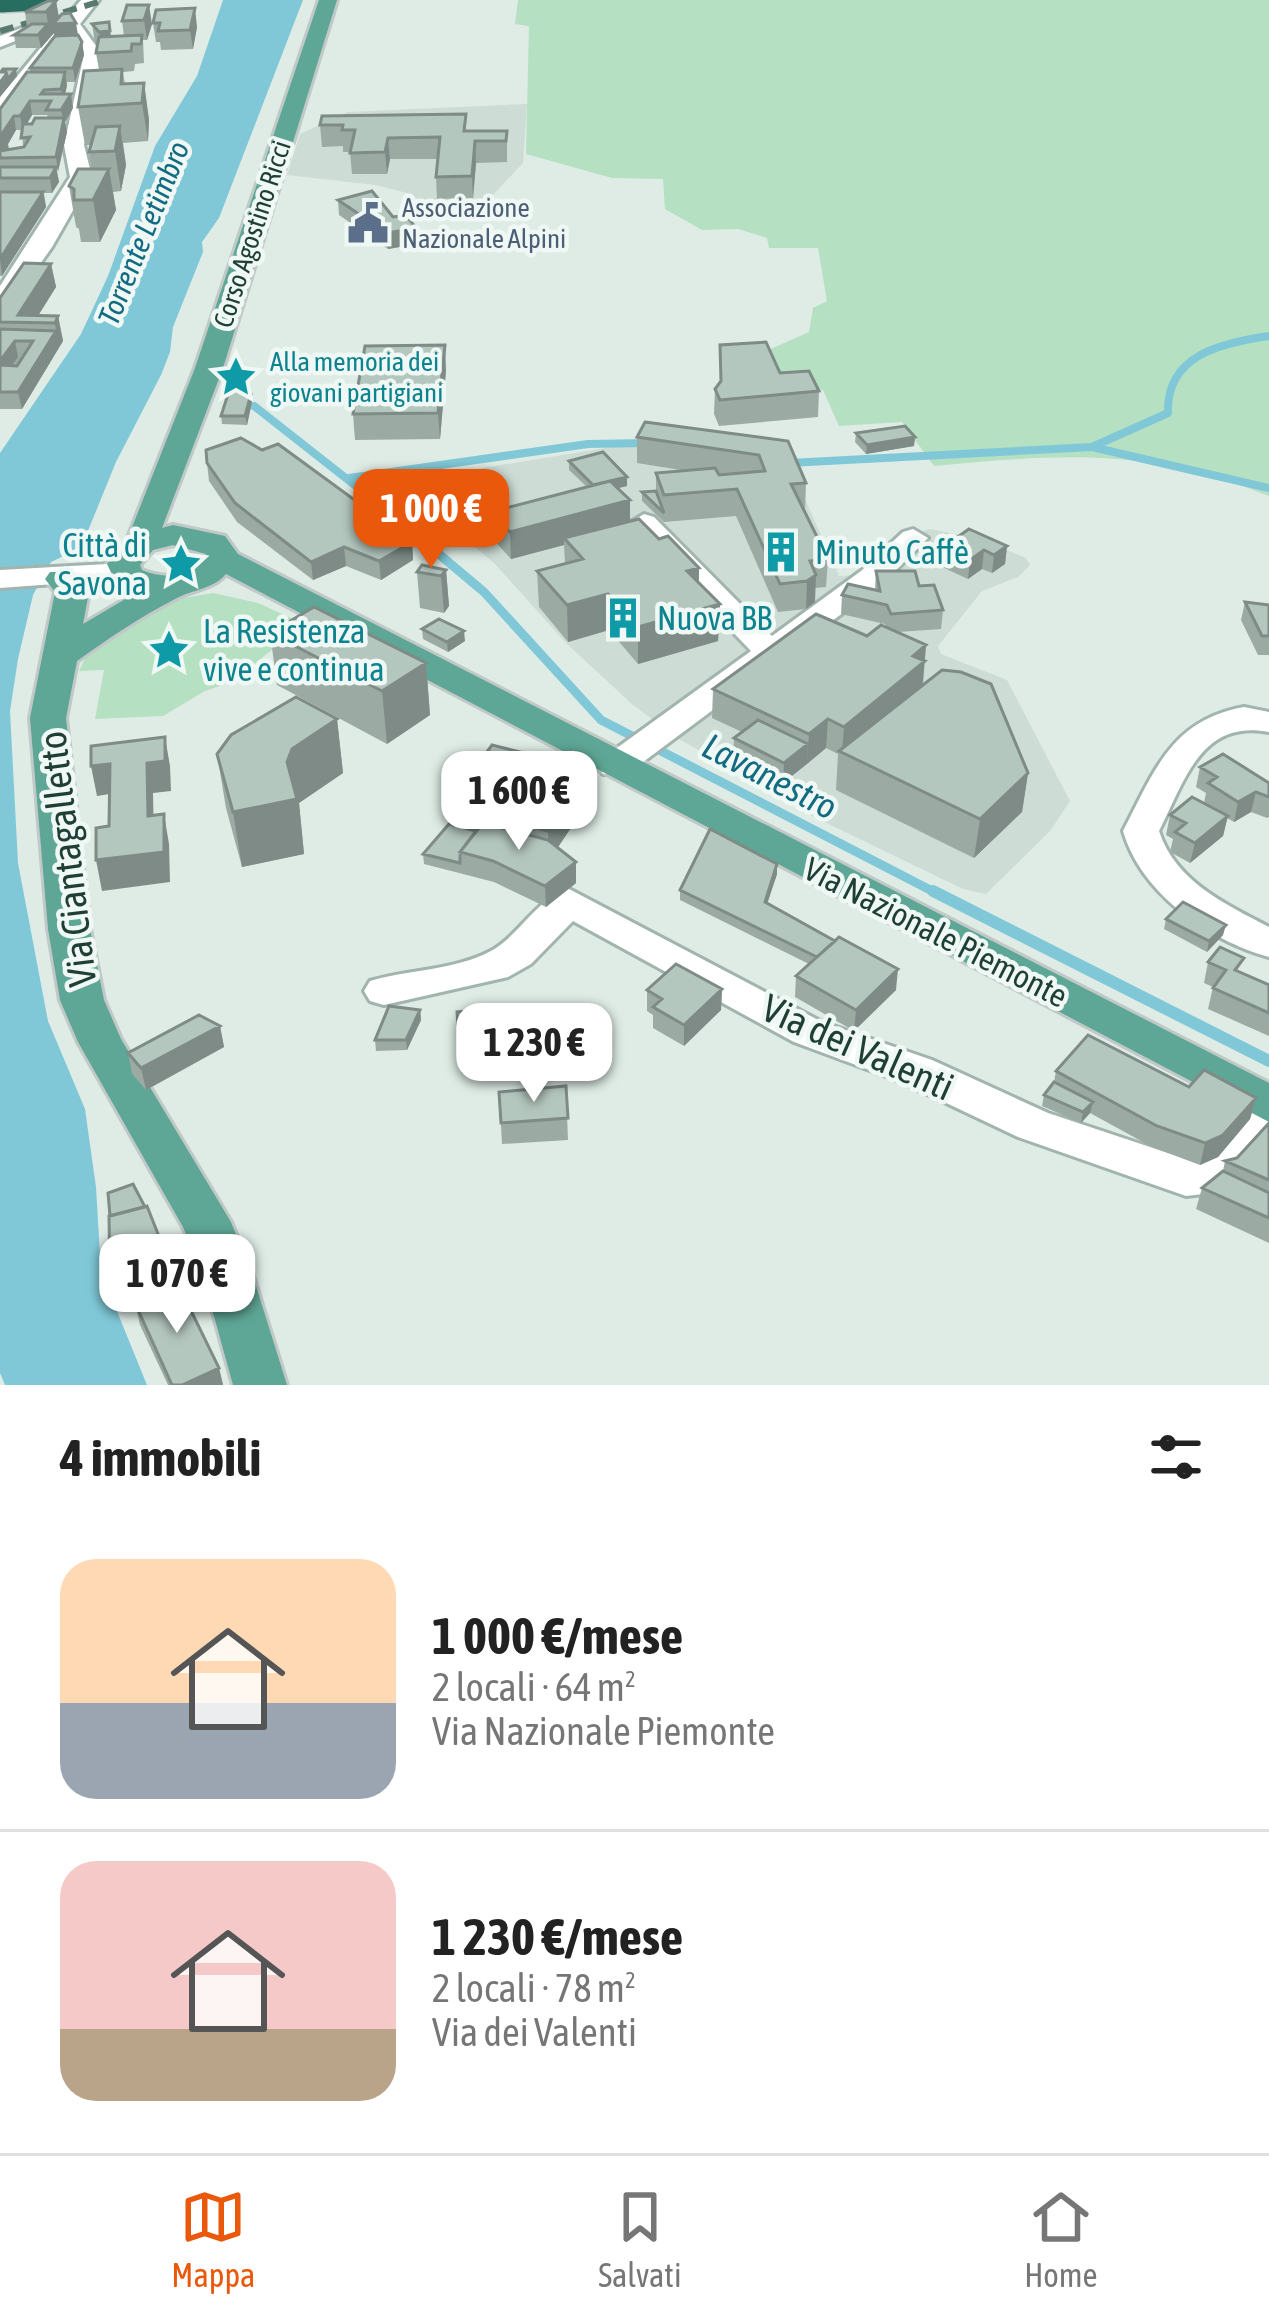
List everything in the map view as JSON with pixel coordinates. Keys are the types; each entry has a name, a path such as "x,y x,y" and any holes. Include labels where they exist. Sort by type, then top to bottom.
{"highway":[{"path":"0,4 37,0"}],"main road":[{"name":"Corso Agostino Ricci","path":"129,576 125,556 142,543 153,504 172,466 328,0"},
{"path":"172,466 197,525 218,551"},
{"path":"142,543 173,535 218,551"},
{"path":"63,654 126,611 185,583 218,551"},
{"name":"Via Nazionale Piemonte","path":"218,551 304,604 621,761 1266,1099"},
{"name":"Via Nazionale Piemonte","path":"129,576 304,604"},
{"name":"Via Ciantagalletto","path":"63,654 82,623 129,576"},
{"name":"Via Ciantagalletto","path":"55,579 71,592 48,718 69,929 82,1000 100,1042 206,1222 234,1293 260,1385"}],"street":[{"path":"0,4 16,0"},
{"path":"0,42 79,12"},
{"path":"0,110 79,12"},
{"path":"1,301 41,247 71,177 76,84 93,54 79,12"},
{"path":"21,83 43,84"},
{"path":"644,523 769,651"},
{"path":"621,761 872,577 913,538"},
{"path":"0,579 129,576"},
{"path":"1269,722 1234,714 1206,725 1141,831 1145,856 1162,872 1208,910 1269,944"},
{"name":"Via dei Valenti","path":"384,991 494,967 517,954 569,902 808,1032 917,1071 1033,1125 1186,1179 1204,1180 1216,1171 1266,1099"}],"shaded area":[{"path":"527,104 523,163 478,211 443,212 407,193 375,185 287,175 300,134 348,112"},
{"path":"623,445 791,467 839,576 857,575 906,536 930,529 980,539 1026,558 1030,565 1018,577 982,591 938,646 941,654 1007,680 1070,801 1050,831 986,894 963,889 808,814 681,740 633,705 567,644 495,564 398,482"}],"green space":[{"path":"518,0 1269,0 1269,496 1183,469 1104,458 934,466 902,422 839,426 823,390 789,394 766,351 809,332 813,308 827,301 818,248 769,248 767,238 738,229 702,230 665,209 663,179 612,178 526,154 529,26 515,24"},
{"path":"213,593 258,603 304,624 232,682 205,691 163,716 95,719 104,670 79,671 89,650 166,601"}],"water":[{"name":"Torrente Letimbro","path":"223,0 303,0 219,218 202,242 203,252 173,327 161,375 116,462 81,548 51,562 33,595 10,711 18,863 48,1021 85,1109 101,1272 147,1385 5,1385 0,1373 0,453 81,334 108,276 155,146 197,76"}],"building":[{"path":"56,1 46,12 25,12"},
{"path":"127,5 149,5 144,20 122,21"},
{"path":"195,8 190,30 158,31 160,23 153,23 156,10"},
{"path":"70,13 76,23 53,24 62,14"},
{"path":"109,22 110,31 99,32 92,24"},
{"path":"32,24 48,24 38,35 14,35"},
{"path":"78,35 82,42 73,68 30,68 55,36"},
{"path":"142,35 141,44 132,44 131,51 96,53 99,37"},
{"path":"122,69 121,84 144,83 142,103 78,107 84,71"},
{"path":"27,72 65,72 61,89 41,94 71,94 61,110 46,110 51,101 30,101 0,137 0,109"},
{"path":"466,114 464,131 507,131 506,141 475,141 472,176 436,177 440,137 388,138 385,152 350,153 355,130 320,125 322,116"},
{"path":"35,118 64,118 56,157 0,158 0,151 24,147 30,137 21,138 23,124 32,124"},
{"path":"120,126 115,151 89,152 96,127"},
{"path":"0,167 56,167 50,178 0,178"},
{"path":"78,169 109,169 93,200 74,200 74,189 69,186"},
{"path":"372,191 393,217 406,215 416,228 387,233 338,200"},
{"path":"0,192 43,192 0,259"},
{"path":"24,263 51,264 18,315 58,316 55,323 0,322 0,298"},
{"path":"0,329 56,331 18,392 0,392 0,365 17,366 33,341 15,341 0,361"},
{"path":"766,342 780,373 809,371 819,391 720,400 715,389 721,381 720,345"},
{"path":"445,345 438,413 353,414 365,346"},
{"path":"237,387 251,394 245,416 221,416 229,391"},
{"path":"645,422 788,441 806,483 791,484 828,559 810,561 816,575 807,581 780,584 737,489 664,495 656,473 715,468 719,475 765,471 759,455 637,437"},
{"path":"905,426 915,437 867,445 856,433"},
{"path":"241,438 262,450 278,444 412,542 379,561 344,547 311,562 235,503 207,463 206,450"},
{"path":"603,452 627,477 593,485 569,461"},
{"path":"610,481 630,500 510,532 491,512"},
{"path":"656,491 664,513 642,492"},
{"path":"639,519 659,539 668,536 699,568 687,571 720,604 638,627 608,594 567,605 537,571 583,559 564,538"},
{"path":"969,529 1007,546 994,555 984,550 970,560 942,548"},
{"path":"422,565 446,570 441,576 417,572"},
{"path":"876,571 915,571 919,586 934,585 943,610 891,614 887,605 842,595 848,584 880,591"},
{"path":"1245,602 1269,605 1269,636 1262,636"},
{"path":"314,607 426,663 382,691 270,633"},
{"path":"816,614 867,636 881,625 926,645 913,656 925,661 844,727 828,719 809,734 713,689"},
{"path":"439,619 464,631 447,642 422,629"},
{"path":"942,670 991,684 1028,773 980,819 839,751"},
{"path":"296,697 337,719 292,749 287,762 297,799 233,812 217,754 231,735"},
{"path":"758,720 808,744 784,763 734,738"},
{"path":"165,737 165,761 147,763 148,816 164,814 164,852 96,860 96,828 109,826 110,764 91,766 91,746"},
{"path":"492,745 589,769 548,831 448,805"},
{"path":"1223,754 1269,783 1269,797 1256,792 1238,802 1208,783 1217,777 1200,767"},
{"path":"1192,797 1228,816 1195,843 1175,832 1186,823 1170,815"},
{"path":"483,823 548,840 576,862 545,886 493,861 460,852"},
{"path":"449,824 476,831 460,852 460,863 423,854"},
{"path":"710,829 777,864 765,902 835,941 817,957 680,890"},
{"path":"1183,902 1226,925 1209,941 1166,919"},
{"path":"839,937 898,969 856,1010 796,976"},
{"path":"1220,947 1244,958 1235,970 1269,985 1269,1013 1213,988 1226,970 1208,962"},
{"path":"676,964 722,989 684,1025 653,1007 662,999 647,990"},
{"path":"546,1005 551,1045 460,1053 457,1012"},
{"path":"389,1006 420,1010 406,1040 375,1040"},
{"path":"199,1015 220,1026 141,1068 128,1053"},
{"path":"1088,1035 1189,1087 1204,1070 1256,1098 1223,1135 1205,1143 1157,1126 1056,1071"},
{"path":"1054,1082 1093,1102 1083,1112 1044,1095"},
{"path":"566,1086 568,1118 501,1123 499,1092"},
{"path":"1269,1123 1269,1180 1225,1161 1237,1158"},
{"path":"1223,1171 1269,1193 1269,1218 1202,1188"},
{"path":"133,1184 145,1207 110,1216 108,1193"},
{"path":"147,1206 167,1257 110,1277 109,1216"},
{"path":"178,1284 219,1368 172,1385 135,1303"}],"waterway":[{"path":"1092,447 1168,413 1176,377 1200,355 1269,336"},
{"name":"Lavanestro","path":"254,406 394,516"},
{"path":"349,478 588,444 647,443"},
{"path":"789,463 1092,447"},
{"path":"1092,447 1269,488"},
{"name":"Lavanestro","path":"390,513 484,592 601,720 938,894"},
{"name":"Lavanestro","path":"933,891 1269,1061"}],"railway":[{"path":"0,31 105,0"}],"place":[{"name":"Associazione Nazionale Alpini","path":"368,223"},
{"name":"Alla memoria dei giovani partigiani","path":"236,377"},
{"name":"Minuto Caffè","path":"781,552"},
{"name":"Città di Savona","path":"181,564"},
{"name":"Nuova BB","path":"623,618"},
{"name":"La Resistenza vive e continua","path":"169,650"}]}
